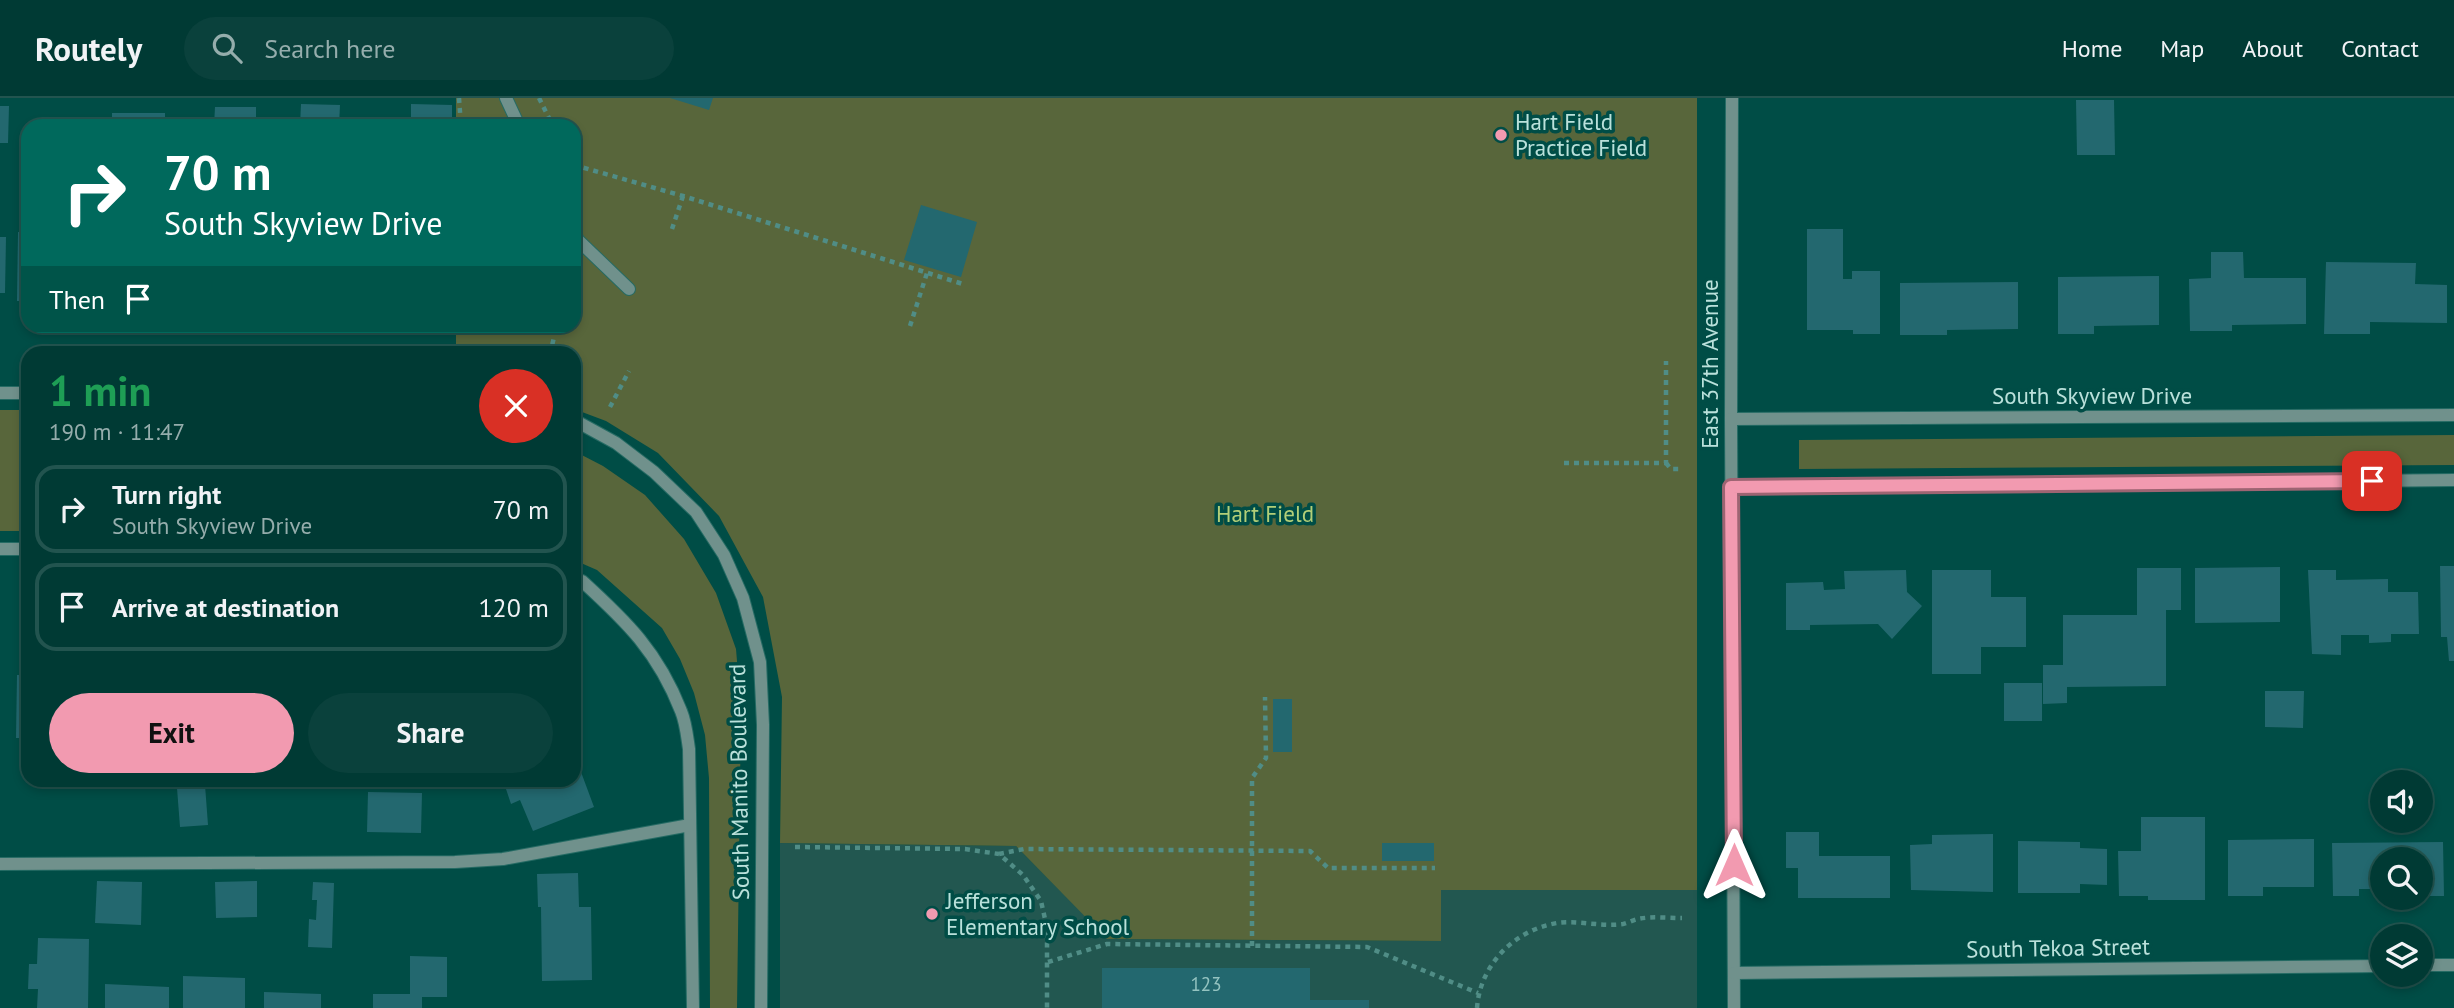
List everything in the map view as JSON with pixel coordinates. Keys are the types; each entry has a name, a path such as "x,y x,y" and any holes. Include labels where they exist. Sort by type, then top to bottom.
{"street":[{"path":"506,98 516,119"},
{"name":"East 37th Avenue","path":"1732,98 1734,1008"},
{"path":"581,243 629,289"},
{"path":"0,393 21,393"},
{"name":"South Skyview Drive","path":"1731,419 2454,415"},
{"name":"South Manito Boulevard","path":"581,424 616,443 654,472 696,512 724,555 743,598 760,662 762,700 761,1008"},
{"path":"1731,487 2454,481"},
{"path":"0,549 21,549"},
{"path":"581,581 621,616 654,655 682,713 689,749 693,1008"},
{"path":"0,864 455,862 503,859 690,825"},
{"name":"South Tekoa Street","path":"1734,972 2370,965"},
{"path":"2433,965 2454,965"}],"path":[{"path":"460,98 461,119"},
{"path":"539,98 550,119"},
{"path":"581,167 966,285"},
{"path":"672,229 682,196"},
{"path":"910,326 927,273"},
{"path":"1666,361 1666,464"},
{"path":"610,407 629,371"},
{"path":"1564,463 1666,464 1671,469 1682,469"},
{"path":"1252,946 1252,778 1266,758 1265,697"},
{"path":"795,847 965,849 999,854 1024,849 1252,849 1310,851 1328,868 1436,868"},
{"path":"999,854 1023,875 1041,901 1047,928 1047,1008"},
{"path":"1477,1008 1478,993 1489,968 1508,945 1533,931 1557,923 1623,924 1640,918 1682,918"},
{"path":"1048,962 1107,944 1367,947 1478,993"}],"shaded area":[{"name":"Jefferson Elementary School","path":"780,843 1016,846 1108,939 1441,941 1441,890 1697,890 1697,1008 780,1008"}],"green space":[{"name":"Hart Field","path":"456,98 1697,98 1697,890 1441,890 1441,941 1107,939 1016,846 780,843 782,697 763,597 719,516 658,453 606,421 581,412 581,346 456,346 456,333 581,333 581,119 456,119"},
{"path":"0,410 21,410 21,531 0,531"},
{"path":"2454,435 2454,465 1799,469 1799,440"},
{"path":"581,455 603,466 645,495 684,539 716,593 736,649 741,710 737,1008 710,1008 709,778 705,735 694,693 680,659 662,628 597,570 581,563"}],"building":[{"path":"670,98 713,98 709,110"},
{"path":"2076,100 2114,100 2115,155 2077,155"},
{"path":"301,104 340,105 339,119 300,119"},
{"path":"411,104 452,105 452,119 411,119"},
{"path":"0,106 9,106 8,143 0,143"},
{"path":"215,107 256,107 256,119 214,119"},
{"path":"112,113 165,113 165,119 112,119"},
{"path":"921,205 977,222 961,277 904,260"},
{"path":"1807,229 1843,229 1843,279 1852,279 1852,271 1880,271 1880,334 1853,334 1853,330 1807,330"},
{"path":"18,232 21,232 21,301 17,301"},
{"path":"0,237 6,237 5,293 0,293"},
{"path":"2211,252 2243,252 2244,278 2306,278 2306,324 2232,325 2232,331 2190,331 2189,279 2211,278"},
{"path":"2326,262 2416,263 2415,284 2447,285 2447,323 2370,322 2370,334 2324,334"},
{"path":"2159,276 2159,325 2094,326 2094,334 2058,334 2058,277"},
{"path":"2018,282 2018,329 1947,330 1947,335 1900,335 1900,283"},
{"path":"2440,566 2454,566 2454,661 2449,661 2447,637 2441,637"},
{"path":"2280,567 2280,622 2195,623 2195,568"},
{"path":"2137,568 2181,568 2181,610 2166,610 2166,686 2067,687 2067,703 2043,704 2043,665 2063,665 2063,615 2137,615"},
{"path":"1906,570 1907,592 1922,606 1892,639 1878,624 1810,625 1810,630 1786,630 1786,583 1823,582 1824,590 1845,589 1844,571"},
{"path":"1932,570 1991,570 1991,597 2026,597 2026,647 1981,647 1981,674 1932,674"},
{"path":"2308,570 2336,570 2336,580 2388,579 2388,592 2418,592 2419,634 2391,634 2391,642 2369,643 2369,635 2341,635 2341,655 2312,654"},
{"path":"17,675 21,675 21,738 16,738"},
{"path":"2004,683 2042,683 2042,721 2004,721"},
{"path":"2265,691 2304,691 2303,728 2265,727"},
{"path":"1273,699 1292,699 1292,752 1273,752"},
{"path":"581,772 594,807 533,831 520,800 511,804 505,787 581,787"},
{"path":"205,787 208,825 180,827 177,788"},
{"path":"368,792 422,793 421,833 367,832"},
{"path":"2141,817 2205,817 2205,900 2148,900 2148,896 2119,896 2118,851 2141,851"},
{"path":"1786,832 1819,832 1819,856 1890,856 1890,898 1798,898 1798,868 1786,868"},
{"path":"1993,834 1993,892 1911,890 1910,845 1932,844 1932,835"},
{"path":"2314,839 2314,887 2263,887 2263,896 2228,896 2228,840"},
{"path":"2018,841 2080,842 2080,848 2107,849 2107,885 2080,884 2080,893 2018,893"},
{"path":"2443,842 2444,896 2433,896 2433,847 2370,847 2370,889 2359,889 2359,896 2333,896 2332,843"},
{"path":"1382,843 1434,843 1434,861 1382,861"},
{"path":"578,873 579,907 591,907 592,980 542,981 541,907 538,907 537,874"},
{"path":"97,881 142,882 141,925 95,923"},
{"path":"257,881 257,917 216,918 215,882"},
{"path":"313,882 334,883 332,948 308,947 309,919 316,920 317,900 312,900"},
{"path":"38,938 89,939 88,1008 37,1008 38,989 28,989 29,964 37,964"},
{"path":"410,956 447,957 447,997 422,997 422,1008 373,1008 373,994 410,994"},
{"path":"1102,968 1310,968 1310,1000 1369,1000 1369,1008 1102,1008"},
{"path":"183,976 245,978 245,1008 183,1008"},
{"path":"105,984 169,987 169,1008 105,1008"},
{"path":"264,992 321,994 321,1008 264,1008"}],"place":[{"name":"Hart Field Practice Field","path":"1501,135"},
{"name":"Jefferson Elementary School","path":"932,914"}],"route":[{"path":"1734,865 1731,487 2372,481"}]}
